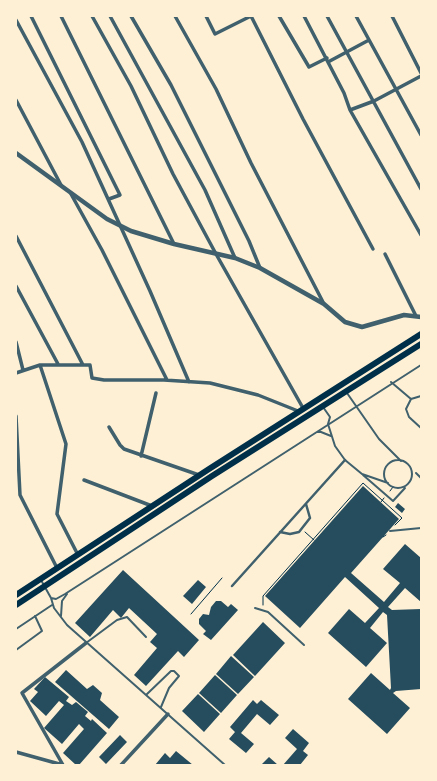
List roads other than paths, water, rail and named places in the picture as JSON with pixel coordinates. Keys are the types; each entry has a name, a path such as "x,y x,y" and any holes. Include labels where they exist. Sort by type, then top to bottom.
{"highway":[{"path":"16,595 199,475 421,334"},
{"path":"16,605 345,391 421,344"}],"street":[{"path":"31,16 120,195 109,199"},
{"path":"61,16 174,244"},
{"path":"92,16 131,86 173,174 301,410"},
{"path":"110,16 205,190 235,258"},
{"path":"132,16 172,85 249,241 260,268"},
{"path":"174,16 216,89 251,163 324,304"},
{"path":"206,16 215,34 251,16 303,119 373,249"},
{"path":"279,16 309,67 346,53 369,40"},
{"path":"304,16 328,60 344,93 350,110 421,235"},
{"path":"327,16 421,189"},
{"path":"356,16 421,135"},
{"path":"350,110 374,101 421,74 392,16"},
{"path":"16,20 82,142 109,199 189,382"},
{"path":"16,100 61,186"},
{"path":"16,153 61,186 131,232 174,244 235,258 260,268 324,304 344,322 362,327 404,315 418,317"},
{"path":"70,192 102,250 167,380"},
{"path":"16,236 83,365"},
{"path":"385,254 418,317"},
{"path":"16,286 58,364"},
{"path":"16,342 19,347 23,370"},
{"path":"16,373 40,365 90,365 92,378 104,380 167,380 210,383 258,395 301,410"},
{"path":"40,365 66,444 57,514 78,555"},
{"path":"141,456 156,394"},
{"path":"16,416 17,469 20,495 57,568"},
{"path":"109,427 120,445 130,452 199,475"},
{"path":"232,586 345,460"},
{"path":"84,480 152,506"},
{"path":"280,532 294,534 302,529 310,518 306,504"},
{"path":"63,765 22,693 86,643"},
{"path":"121,765 168,714"},
{"path":"16,752 63,765"}],"lane":[{"path":"51,598 60,597 69,592 316,433 391,382 421,365"},
{"path":"391,382 411,399"},
{"path":"322,406 330,417 328,424 335,446 345,460 393,501 410,481 412,472 406,463 401,461 379,439 354,407 345,391"},
{"path":"421,396 411,399 407,405 407,414 421,428"},
{"path":"316,433 321,432 332,436"},
{"path":"388,483 385,473 386,468 390,463 401,461"},
{"path":"362,474 388,483 397,488 407,485"},
{"path":"416,474 421,478"},
{"path":"390,531 421,528"},
{"path":"41,579 51,598 52,604 61,618 86,643 161,707 225,765"},
{"path":"61,618 62,601 69,592"},
{"path":"16,629 52,604"},
{"path":"255,608 268,612 304,645"},
{"path":"16,650 42,631 35,616"},
{"path":"86,643 117,620 127,617 146,637"},
{"path":"146,695 171,671 174,671 179,676 169,688 161,707"}]}
